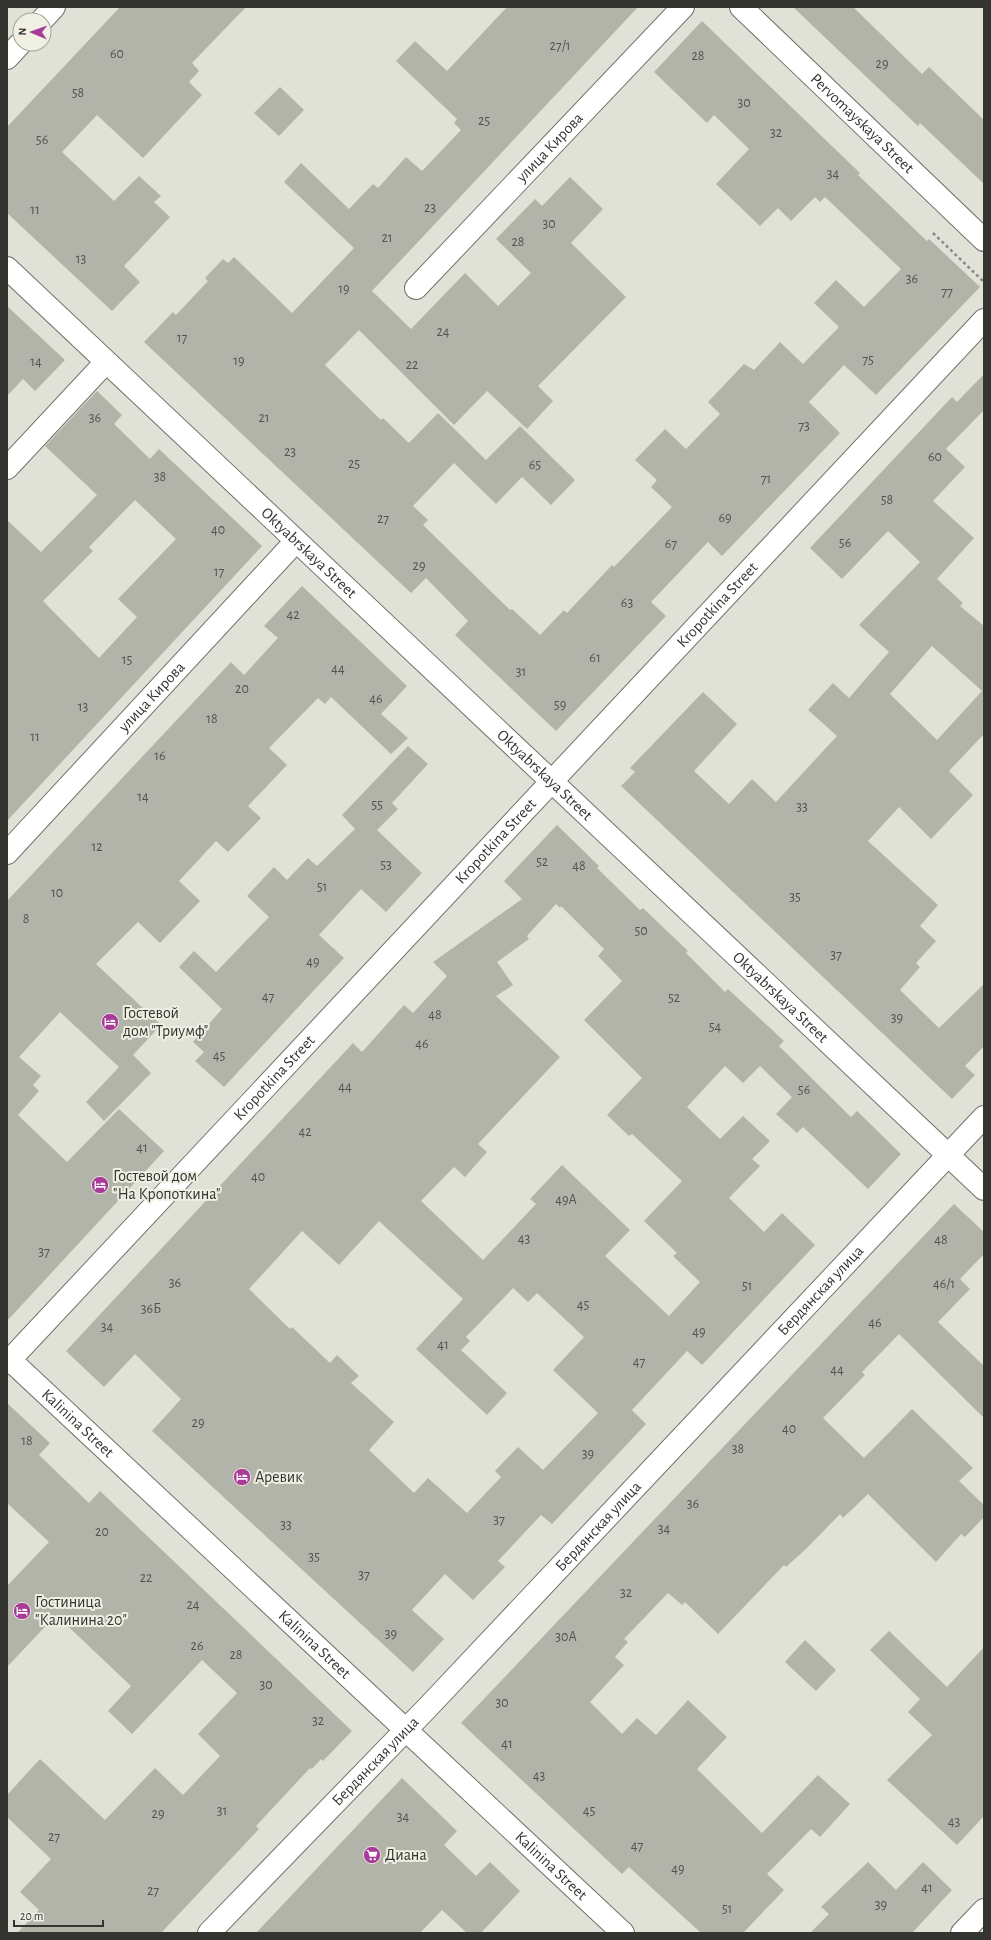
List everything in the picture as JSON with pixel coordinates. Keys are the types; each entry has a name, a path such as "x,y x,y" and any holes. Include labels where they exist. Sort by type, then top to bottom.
{"street":[{"name":"улица Кирова","path":"416,288 683,7"},
{"name":"Pervomayskaya Street","path":"741,7 984,240"},
{"name":"Oktyabrskaya Street","path":"7,268 984,1189"},
{"name":"Kropotkina Street","path":"8,1360 984,320"},
{"path":"7,468 106,362"},
{"name":"улица Кирова","path":"7,852 296,541"},
{"name":"Бердянская улица","path":"209,1933 405,1730 984,1117"},
{"name":"Kalinina Street","path":"8,1360 622,1933"},
{"path":"962,1933 984,1910"}],"path":[{"path":"933,234 984,282"}],"building":[{"path":"120,7 246,7 192,63 199,71 189,82 202,95 143,158 97,115 62,152 114,201 139,176 161,196 154,202 170,217 124,266 140,282 112,311 7,213 7,127"},
{"path":"507,7 638,7 372,291 411,329 465,273 498,306 531,273 496,239 535,199 542,206 570,177 603,209 571,243 626,297 538,386 553,401 527,429 487,391 454,425 359,330 325,365 381,420 383,418 409,443 438,413 486,460 520,426 575,480 551,505 522,477 496,504 454,463 413,506 428,520 423,525 510,610 512,609 540,635 564,610 567,613 612,565 614,567 672,507 651,487 657,480 635,460 665,429 686,449 720,414 708,402 744,364 754,370 780,342 803,364 839,327 814,303 836,280 864,307 901,269 825,197 820,202 815,197 791,221 778,208 760,226 716,184 749,149 714,115 707,123 654,72 702,21 860,173 858,175 927,241 929,239 980,287 876,395 844,365 809,402 840,433 722,556 708,542 651,602 666,616 556,731 455,635 468,621 426,578 411,593 144,342 173,312 176,315 208,281 205,278 223,259 228,263 234,257 292,313 354,248 284,182 301,163 349,209 373,184 378,188 406,157 422,171 461,130 454,123 457,119 396,61 415,41 447,71"},
{"path":"793,7 853,7 922,74 929,67 984,120 984,184 920,123 918,126"},
{"path":"280,87 304,110 279,136 254,113"},
{"path":"7,306 65,360 35,391 23,379 7,396"},
{"path":"984,374 984,410 946,449 965,467 933,501 974,538 937,579 963,603 960,606 984,626 984,734 949,771 973,795 931,839 899,807 868,841 938,905 920,926 936,941 916,963 920,967 900,990 939,1028 984,984 984,1046 965,1066 975,1075 952,1099 621,786 635,772 630,768 703,692 737,724 694,771 729,804 752,779 776,802 837,736 808,710 833,683 849,698 889,652 859,625 920,562 888,531 842,579 810,548 952,397 957,402","holes":["932,646 982,691 937,740 890,694"]},
{"path":"97,391 122,415 114,424 150,459 159,449 262,546 7,821 7,520 41,552 97,495 45,446","holes":["135,500 176,539 118,599 137,617 99,658 43,601 93,551 89,547"]},
{"path":"302,586 407,686 381,714 408,738 391,754 331,697 325,704 318,698 269,748 287,765 248,806 261,818 228,852 216,841 179,881 200,901 160,943 138,922 96,964 161,1025 133,1055 151,1073 104,1121 86,1102 119,1067 60,1012 19,1057 41,1076 33,1085 39,1091 18,1115 67,1162 119,1109 164,1151 7,1321 7,901 231,662 244,675 278,638 264,626"},
{"path":"408,746 428,764 392,803 398,809 377,830 422,873 386,912 361,889 319,935 344,958 224,1087 195,1061 204,1052 193,1042 222,1009 179,967 194,951 216,972 269,917 247,896 274,867 287,880 308,858 317,866 355,829 342,815"},
{"path":"557,825 599,866 597,868 640,910 643,908 688,951 686,953 725,992 728,989 784,1041 779,1046 851,1117 857,1111 901,1154 868,1189 803,1127 797,1133 776,1114 792,1097 760,1066 743,1083 725,1066 687,1107 720,1139 743,1116 770,1141 752,1159 760,1166 729,1198 764,1232 782,1213 815,1245 702,1365 687,1351 632,1410 646,1424 552,1524 541,1515 498,1561 505,1567 473,1600 445,1574 412,1610 444,1639 413,1672 152,1431 181,1399 135,1354 104,1387 66,1351 353,1043 362,1052 404,1005 413,1013 447,976 433,962 522,899 504,881","holes":["556,904 560,908 561,906 604,949 598,956 622,981 584,1020 642,1078 607,1115 629,1136 632,1134 682,1181 644,1221 677,1253 673,1256 700,1282 669,1316 605,1256 630,1230 562,1165 530,1199 536,1204 483,1260 421,1201 454,1167 465,1177 487,1152 478,1144 560,1057 496,996 513,985 497,962 529,939 527,936","379,1221 463,1299 416,1349 487,1415 507,1393 461,1350 470,1341 466,1337 513,1288 528,1302 537,1293 584,1337 553,1370 598,1413 543,1470 518,1447 495,1471 501,1477 467,1513 428,1478 414,1493 369,1450 394,1422 351,1383 359,1376 337,1355 330,1363 292,1327 290,1329 249,1289 302,1231 339,1265"]},
{"path":"954,1204 984,1232 984,1254 960,1279 970,1289 938,1322 984,1366 984,1418 899,1334 862,1372 865,1375 823,1418 864,1458 912,1409 973,1468 959,1481 984,1505 984,1517 965,1537 961,1534 936,1562 868,1494 843,1518 840,1514 786,1567 784,1565 718,1634 685,1602 682,1605 668,1593 624,1639 628,1642 615,1657 624,1665 590,1702 622,1734 637,1718 656,1735 688,1700 727,1737 697,1769 762,1833 818,1775 850,1804 820,1837 811,1829 767,1874 784,1890 743,1933 701,1933 629,1867 622,1874 461,1723"},
{"path":"7,1403 50,1443 39,1455 89,1503 100,1491 352,1731 323,1761 321,1759 312,1769 310,1768 256,1826 259,1829 161,1933 17,1933 39,1910 20,1892 51,1859 7,1817 7,1795 40,1759 105,1820 155,1768 183,1795 220,1756 198,1734 237,1693 202,1660 132,1734 108,1711 131,1686 56,1615 7,1667 7,1586 49,1542 7,1503"},
{"path":"889,1631 947,1687 984,1647 984,1816 957,1845 887,1780 932,1735 908,1712 920,1699 870,1650"},
{"path":"805,1640 836,1670 816,1691 785,1662"},
{"path":"402,1778 457,1831 444,1845 476,1876 490,1862 520,1891 481,1933 467,1933 442,1910 420,1933 256,1933"},
{"path":"868,1862 896,1890 923,1862 952,1890 912,1933 810,1933 829,1914 821,1907"}],"place":[{"name":"Гостевой дом \"Триумф\"","path":"110,1022"},
{"name":"Гостевой дом \"На Кропоткина\"","path":"100,1185"},
{"name":"Аревик","path":"242,1477"},
{"name":"Гостиница \"Калинина 20\"","path":"22,1611"},
{"name":"Диана","path":"372,1855"}]}
